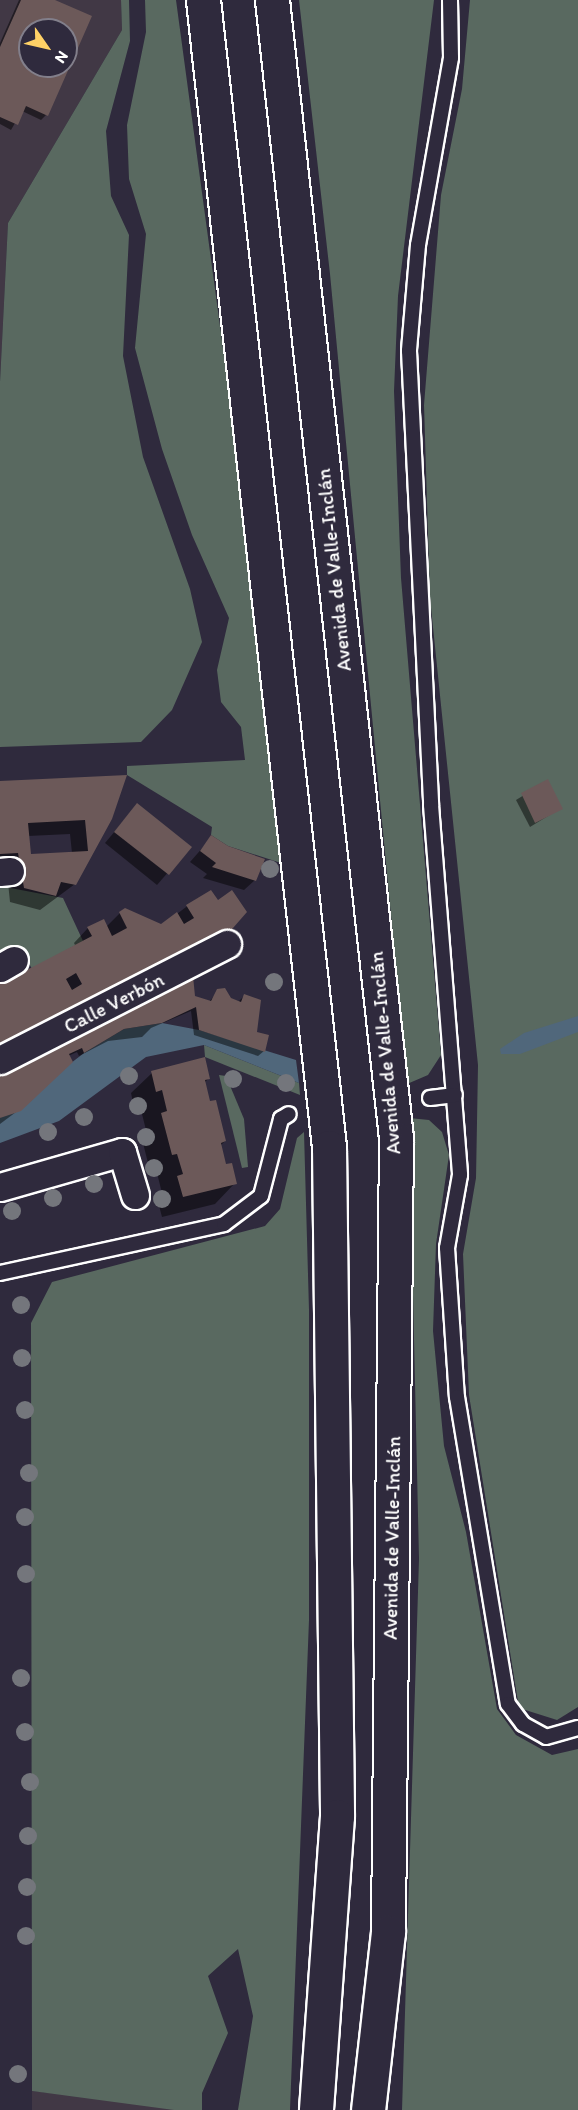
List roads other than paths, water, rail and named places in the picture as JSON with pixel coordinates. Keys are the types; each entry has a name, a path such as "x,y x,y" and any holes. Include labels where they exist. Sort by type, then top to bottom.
{"main road":[{"path":"202,0 329,1147 337,1816 316,2110"},
{"name":"Avenida de Valle-Inclán","path":"272,0 396,1138 388,1932 368,2110"}],"street":[{"name":"Calle Verbón","path":"0,1060 227,944"},
{"path":"0,1186 122,1152 135,1195"}],"lane":[{"path":"450,0 451,58 418,245 409,351 430,793 460,1175 447,1248 457,1397 508,1704 523,1724 546,1737 578,1728"},
{"path":"430,1098 455,1095"},
{"path":"0,1273 224,1224 254,1206 261,1196 281,1119 288,1114"}],"water":[{"path":"578,1016 578,1032 520,1054 501,1054 500,1049 524,1033"},
{"path":"162,1023 199,1030 296,1060 299,1083 204,1045 146,1057 59,1121 0,1143 0,1118 84,1053 124,1029"}]}
